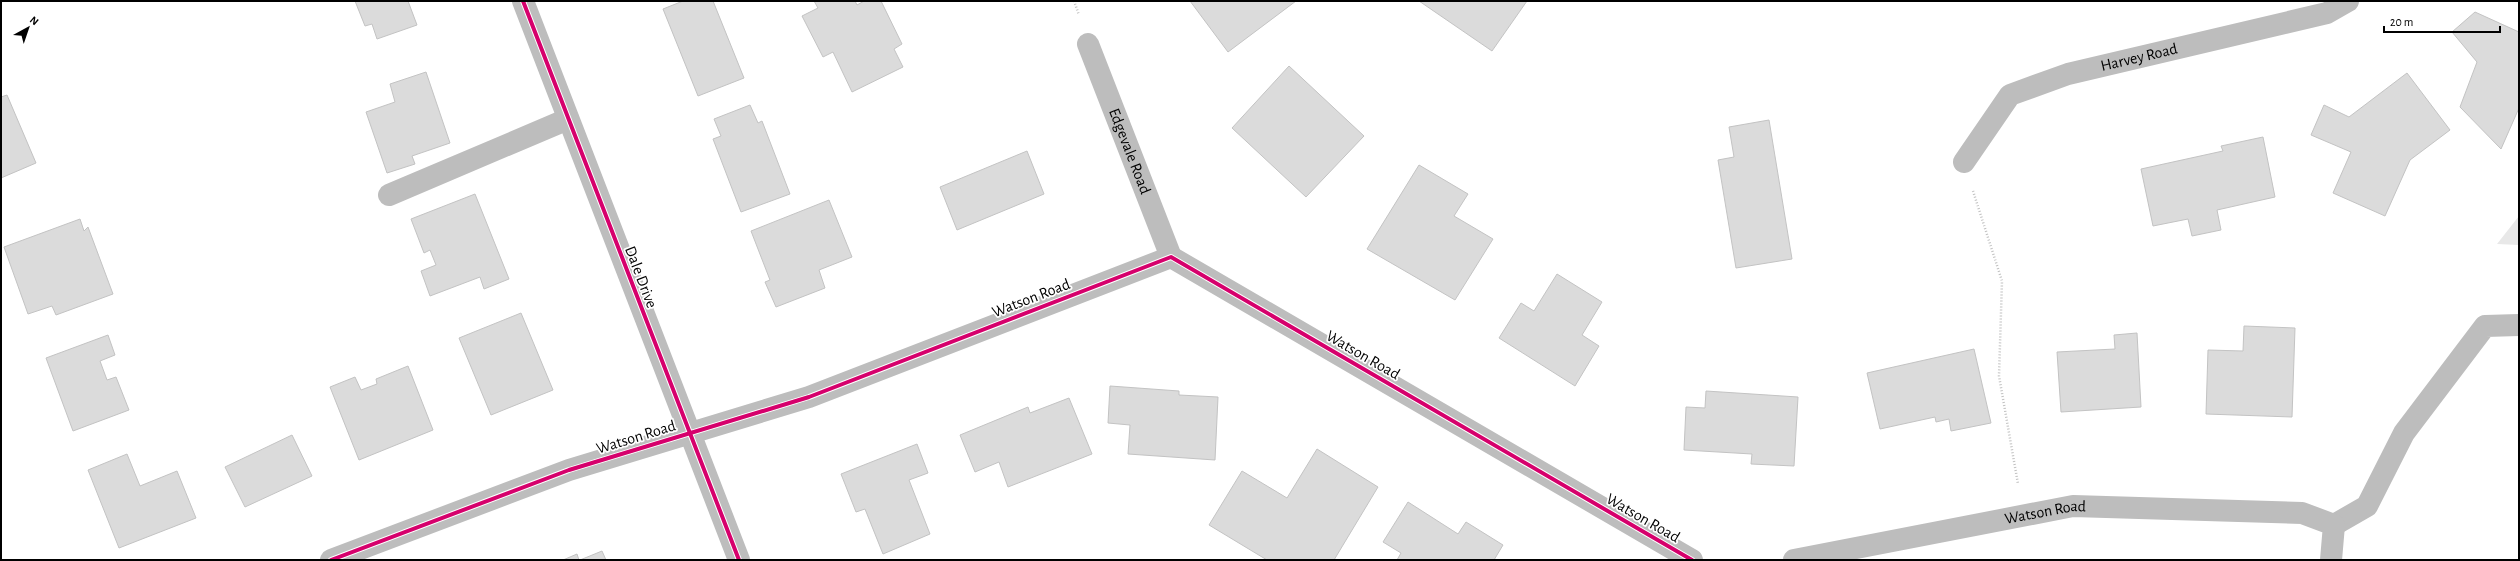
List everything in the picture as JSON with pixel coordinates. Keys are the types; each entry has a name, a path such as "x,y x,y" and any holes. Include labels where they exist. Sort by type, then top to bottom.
{"street":[{"name":"Dale Drive","path":"523,1 689,434 739,560"},
{"name":"Harvey Road","path":"1964,162 2010,95 2068,74 2327,13 2348,1"},
{"name":"Edgevale Road","path":"1088,44 1171,257"},
{"path":"389,196 568,119"},
{"name":"Watson Road","path":"331,560 569,470 809,397 1171,257 1692,560"},
{"path":"2331,560 2334,525 2367,506 2404,433 2485,326 2519,325"},
{"name":"Watson Road","path":"1794,560 2073,506 2302,513 2334,525"}],"path":[{"path":"1964,162 2002,281 1999,376 2014,456 2021,516"}],"shaded area":[{"path":"2519,216 2519,245 2497,244"}],"building":[{"path":"355,1 408,1 417,25 377,39 372,24 365,26"},
{"path":"683,1 713,1 744,78 698,96 663,9"},
{"path":"814,1 855,1 857,5 864,1 881,1 902,44 894,49 903,67 852,92 833,52 823,57 802,16 818,8"},
{"path":"1190,1 1296,1 1228,52"},
{"path":"1419,1 1527,1 1492,51"},
{"path":"2475,12 2519,32 2519,108 2501,149 2460,107 2477,62 2452,32"},
{"path":"1289,66 1364,136 1306,197 1232,128"},
{"path":"426,72 450,143 412,156 415,164 387,173 366,112 395,102 390,84"},
{"path":"2407,73 2450,130 2410,160 2385,216 2333,193 2351,152 2311,135 2324,105 2349,117"},
{"path":"7,95 36,163 1,178 1,97"},
{"path":"750,105 758,123 762,121 790,194 741,212 713,139 721,136 714,119"},
{"path":"1769,120 1792,259 1736,268 1718,160 1734,157 1729,127"},
{"path":"2263,137 2275,197 2217,210 2221,230 2192,236 2188,219 2153,226 2141,169 2223,151 2221,146"},
{"path":"1027,151 1044,194 957,230 940,187"},
{"path":"1419,165 1468,194 1454,216 1493,239 1455,300 1367,249"},
{"path":"475,194 509,279 484,289 480,277 430,296 421,271 436,265 430,250 424,253 411,219"},
{"path":"829,200 852,257 819,270 825,288 776,307 765,282 770,280 751,231"},
{"path":"80,219 84,231 88,227 113,294 56,315 52,306 28,314 4,247"},
{"path":"1557,274 1602,302 1582,335 1599,346 1575,386 1499,338 1521,303 1534,311"},
{"path":"521,313 553,390 491,415 459,338"},
{"path":"2244,326 2295,328 2292,417 2206,414 2208,350 2243,351"},
{"path":"2137,333 2141,407 2061,412 2057,352 2115,349 2114,335"},
{"path":"108,335 115,355 100,361 107,380 116,377 129,410 73,431 46,358"},
{"path":"1974,349 1991,423 1951,431 1949,419 1936,422 1935,417 1880,429 1867,373"},
{"path":"408,366 433,430 359,460 330,387 355,377 361,390 377,384 376,379"},
{"path":"1110,386 1179,391 1179,395 1218,397 1215,460 1128,454 1130,425 1108,423"},
{"path":"1706,391 1798,397 1794,466 1751,464 1752,454 1684,450 1686,407 1705,408"},
{"path":"1069,398 1092,454 1008,487 999,462 975,472 960,435 1028,407 1030,413"},
{"path":"292,435 312,476 245,507 225,467"},
{"path":"917,444 928,473 909,480 930,534 883,554 865,509 856,512 841,474"},
{"path":"1317,449 1378,487 1334,560 1267,560 1209,525 1242,471 1287,498"},
{"path":"127,454 140,486 177,471 196,518 119,548 88,470"},
{"path":"1408,502 1458,534 1466,522 1503,545 1494,560 1397,560 1401,553 1383,542"},
{"path":"602,551 606,560 580,560"},
{"path":"577,554 579,560 563,560"}],"cycle path":[{"path":"523,1 739,560"},
{"path":"331,560 569,470 809,397 1171,257 1692,560"}]}
